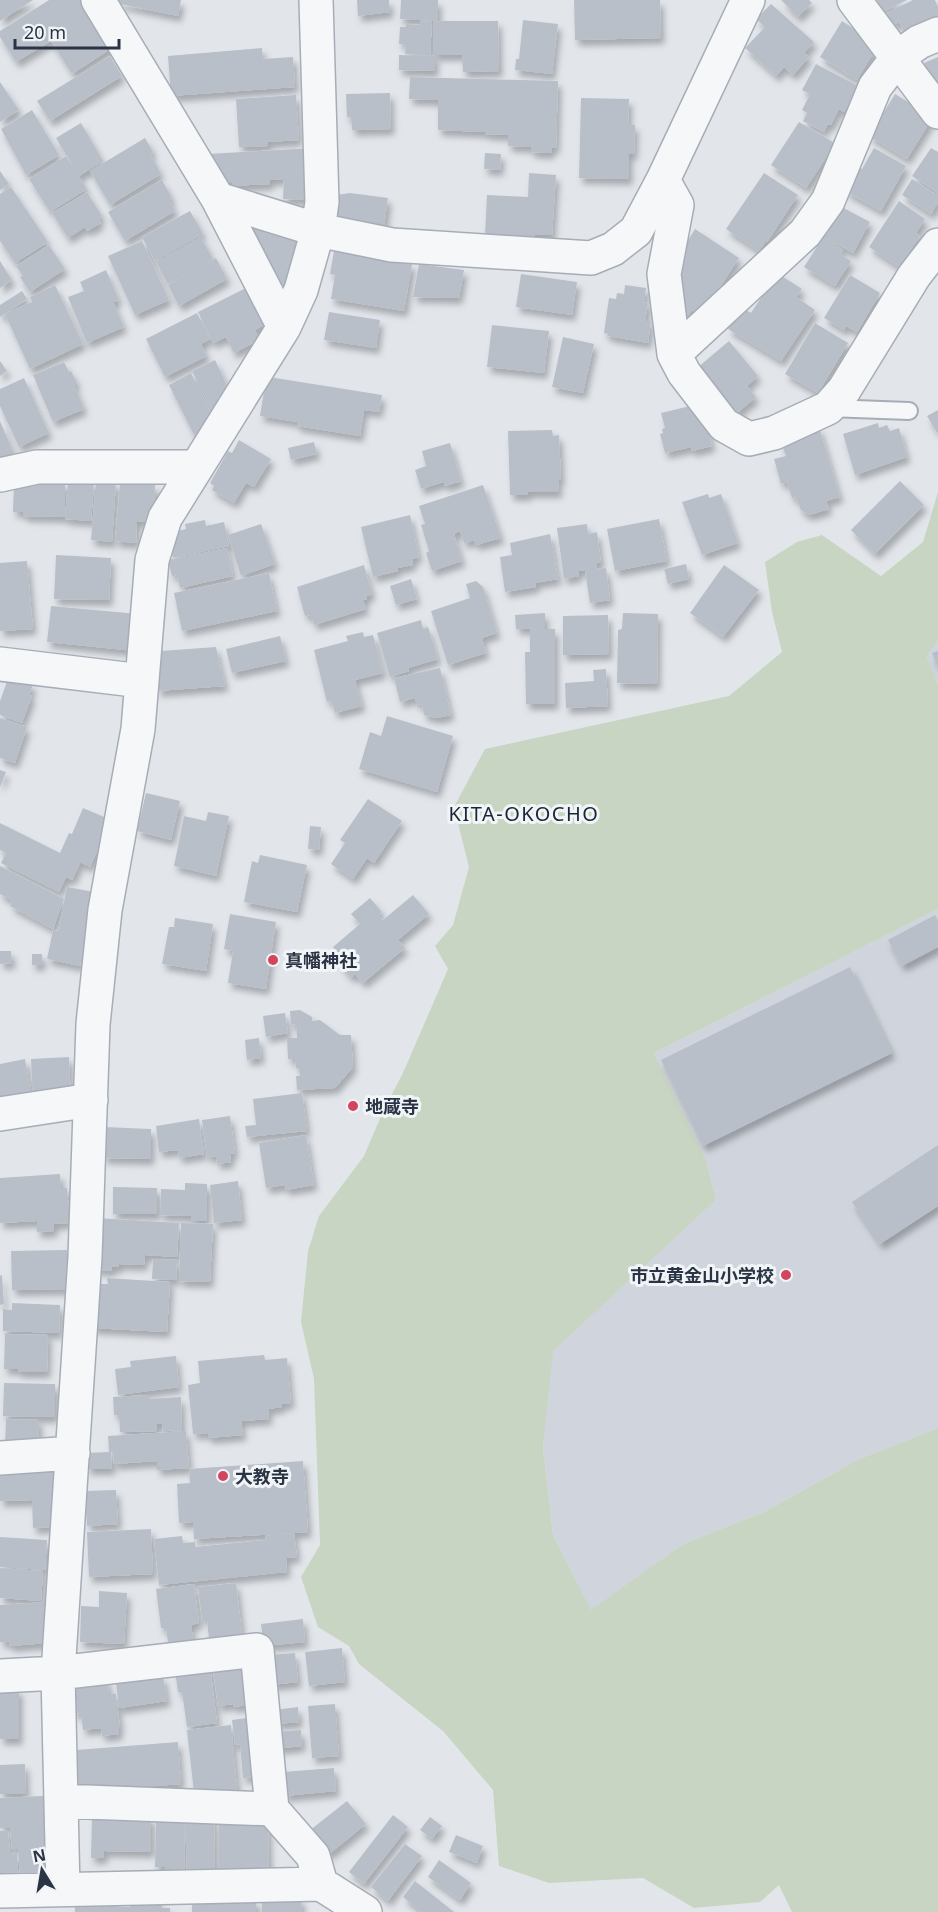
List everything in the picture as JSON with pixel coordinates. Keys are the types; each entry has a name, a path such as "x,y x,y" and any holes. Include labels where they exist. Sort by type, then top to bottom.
{"street":[{"path":"98,0 218,199 284,327"},
{"path":"63,1889 58,1673 85,1257 93,1024 105,910 138,729 152,560 165,518 284,327 302,290 318,230 322,202 316,0"},
{"path":"218,199 318,230 392,245 591,258 613,249 636,231 663,180 748,0"},
{"path":"854,0 938,112"},
{"path":"674,354 805,233 828,201 875,87 898,57 919,42 938,34"},
{"path":"663,180 677,205 664,274 674,354 684,373 724,426 749,439 774,433 828,408 844,390 914,276 938,245"},
{"path":"0,475 37,467 197,467"},
{"path":"0,664 142,681"},
{"path":"0,1114 91,1100"},
{"path":"0,1458 73,1453"},
{"path":"0,1676 58,1673 257,1650 272,1809 313,1856 321,1884"},
{"path":"61,1801 272,1809"},
{"path":"0,1892 321,1884 365,1912"}],"lane":[{"path":"828,408 909,411"}],"shaded area":[{"path":"938,641 938,685 927,656"},
{"name":"市立黄金山小学校","path":"938,909 938,1428 859,1459 766,1511 683,1544 591,1611 553,1535 543,1448 552,1351 716,1200 706,1160 654,1053"}],"green space":[{"path":"938,492 938,641 927,656 938,685 938,909 654,1053 706,1160 716,1200 553,1351 543,1448 553,1535 591,1610 683,1544 766,1511 859,1459 938,1428 938,1912 792,1912 779,1885 760,1902 694,1908 643,1878 549,1883 499,1866 493,1790 443,1731 359,1664 349,1646 318,1627 301,1577 320,1545 314,1379 301,1322 308,1251 319,1216 364,1156 448,969 435,946 453,925 469,867 454,807 485,749 729,696 782,652 772,612 765,562 797,542 822,535 881,576 923,542"}],"building":[{"path":"0,0 33,0 0,21"},
{"path":"49,0 82,0 112,48 72,74 51,41 16,62 0,37 0,31"},
{"path":"117,0 181,0 178,16 120,4"},
{"path":"357,0 389,0 390,12 358,16"},
{"path":"401,0 438,0 438,21 400,19"},
{"path":"574,0 660,0 661,38 575,40"},
{"path":"781,0 809,0 812,3 798,17"},
{"path":"877,0 907,0 883,12"},
{"path":"913,0 935,0 938,16 904,32 899,22 893,25 887,13"},
{"path":"771,4 814,42 804,53 809,57 793,75 784,67 776,76 745,48 765,27 756,19"},
{"path":"523,20 558,24 552,74 515,70 516,59 519,59"},
{"path":"420,21 432,22 430,55 405,54 406,44 399,44 400,27 406,27 406,24 420,25"},
{"path":"498,21 499,71 463,72 462,55 433,55 433,22"},
{"path":"842,21 868,38 864,44 875,50 857,80 820,57"},
{"path":"262,48 263,59 293,57 295,87 171,96 168,56"},
{"path":"399,55 435,56 435,71 399,70"},
{"path":"110,56 122,76 50,121 37,101"},
{"path":"938,57 938,94 924,63"},
{"path":"816,64 858,86 844,112 839,109 831,125 828,124 824,132 803,121 807,113 802,110 810,94 802,90"},
{"path":"410,77 558,81 556,148 552,147 551,153 531,152 531,147 508,146 508,135 438,130 438,100 409,99"},
{"path":"0,82 19,110 0,122"},
{"path":"390,93 391,129 352,130 351,117 347,117 346,94"},
{"path":"895,94 933,117 907,159 869,136"},
{"path":"296,95 299,140 268,142 268,146 239,147 236,99"},
{"path":"581,98 629,99 628,125 635,125 634,154 629,154 629,179 579,178"},
{"path":"32,110 59,155 26,175 1,129"},
{"path":"799,122 838,145 831,155 829,153 806,188 771,165"},
{"path":"81,123 103,161 79,176 56,138"},
{"path":"145,138 153,152 150,154 161,174 110,205 90,171"},
{"path":"313,148 314,200 283,199 284,179 270,180 270,184 232,186 232,182 216,183 208,154"},
{"path":"874,148 906,166 881,211 845,191 859,166 862,169"},
{"path":"931,148 938,152 938,193 912,176"},
{"path":"485,153 501,154 500,170 484,169"},
{"path":"66,156 87,189 50,212 29,179"},
{"path":"0,171 9,184 0,190"},
{"path":"529,173 556,175 552,235 535,235 535,239 485,236 487,195 528,197"},
{"path":"764,173 798,195 759,251 726,229"},
{"path":"912,179 938,196 938,202 931,214 902,195"},
{"path":"162,180 172,198 169,199 175,211 125,241 108,212"},
{"path":"11,187 48,242 15,263 0,241 0,194"},
{"path":"87,192 102,216 98,219 101,223 87,231 85,227 68,238 52,213"},
{"path":"350,193 388,198 383,234 325,221 329,196"},
{"path":"899,201 925,219 916,233 920,236 899,267 869,247"},
{"path":"836,204 870,222 853,253 825,238 843,250 840,254 851,261 835,286 804,267 823,237 819,234"},
{"path":"190,211 203,234 155,261 142,237"},
{"path":"247,224 301,237 280,296 262,259 266,248 254,243"},
{"path":"695,229 739,258 716,293 696,313 692,310 687,318 674,309 671,286 682,269 674,263"},
{"path":"201,237 213,259 168,284 156,262"},
{"path":"142,241 169,300 135,315 108,256"},
{"path":"49,245 65,269 30,292 16,266"},
{"path":"334,251 412,264 404,311 331,299 335,275 330,274"},
{"path":"216,258 227,279 179,306 168,285"},
{"path":"0,261 12,280 0,288"},
{"path":"419,264 464,270 459,298 413,297"},
{"path":"106,270 119,300 113,302 124,327 87,343 68,297 84,291 80,282"},
{"path":"777,273 802,289 796,297 815,310 781,361 728,329 743,308 751,313"},
{"path":"521,274 577,282 572,315 516,307"},
{"path":"850,275 880,293 857,332 846,326 844,330 824,318"},
{"path":"55,285 83,344 30,369 5,314 32,302 30,297"},
{"path":"625,285 646,288 644,302 648,303 645,321 651,321 648,343 608,336 604,333 609,298 616,299 617,293 624,294"},
{"path":"246,288 265,324 255,330 259,340 234,353 226,337 213,343 198,312"},
{"path":"22,291 27,299 0,317 0,305"},
{"path":"329,312 380,320 376,348 324,340"},
{"path":"197,313 210,339 201,344 207,356 165,377 146,339"},
{"path":"815,323 848,343 818,393 785,374"},
{"path":"492,325 549,331 544,373 487,367"},
{"path":"563,337 594,344 583,393 552,387"},
{"path":"729,341 758,376 747,386 756,397 736,414 697,368"},
{"path":"215,360 231,394 229,401 211,409 192,371"},
{"path":"0,361 7,371 0,376"},
{"path":"64,362 77,383 74,385 84,409 53,422 33,375"},
{"path":"191,373 216,424 194,435 169,385"},
{"path":"269,377 382,395 379,412 364,410 360,436 297,426 297,422 260,416 265,385 268,385"},
{"path":"24,378 49,433 19,447 0,406 0,389"},
{"path":"690,406 691,412 695,411 706,420 712,446 692,451 691,447 665,453 660,434 665,428 661,413"},
{"path":"938,410 938,434 927,416"},
{"path":"0,421 16,458 10,463 5,455 0,459"},
{"path":"878,423 879,428 887,425 890,431 899,428 907,457 855,475 843,434"},
{"path":"819,427 840,497 826,501 829,509 809,515 801,510 796,497 792,498 787,482 781,484 774,459 786,456 780,439"},
{"path":"552,430 553,436 559,435 561,480 558,480 559,492 528,492 528,495 510,495 508,431"},
{"path":"239,440 271,459 254,487 246,483 234,503 212,490 214,486 210,483 228,451 232,453"},
{"path":"314,442 317,454 291,460 288,448"},
{"path":"450,443 461,481 445,486 444,482 421,489 415,470 426,466 422,451"},
{"path":"68,481 94,483 91,521 65,519"},
{"path":"96,481 116,482 112,542 91,540"},
{"path":"900,481 924,505 875,554 851,530"},
{"path":"24,482 65,483 65,517 23,516 23,512 13,512 14,485"},
{"path":"120,483 155,485 154,507 150,507 149,522 137,521 136,543 115,541"},
{"path":"483,485 501,538 476,545 474,540 464,543 460,531 454,534 462,561 432,571 421,525 425,524 419,506"},
{"path":"708,494 709,498 721,494 738,543 702,555 682,502"},
{"path":"410,515 419,557 412,559 413,565 373,577 361,527"},
{"path":"659,519 667,561 615,571 607,529"},
{"path":"205,520 206,526 224,522 229,546 173,558 171,547 175,546 173,537 178,536 177,531 186,529 185,524"},
{"path":"261,524 275,564 241,576 228,535"},
{"path":"587,524 588,534 597,532 601,563 596,563 597,569 606,568 610,600 590,603 585,570 578,571 579,576 564,579 557,528"},
{"path":"550,534 558,579 535,583 536,587 505,592 500,557 512,555 510,543"},
{"path":"227,548 233,576 180,588 177,575 172,576 168,560"},
{"path":"56,555 111,558 109,600 54,599"},
{"path":"27,561 33,629 0,631 0,563"},
{"path":"686,564 689,579 668,584 664,569"},
{"path":"364,565 372,594 363,600 366,609 314,625 311,615 305,616 297,587"},
{"path":"724,565 759,590 723,637 690,613"},
{"path":"269,573 277,611 182,631 174,593"},
{"path":"411,579 417,599 396,605 390,586"},
{"path":"476,581 483,587 497,633 482,638 486,653 448,665 431,611 470,598 466,584"},
{"path":"51,606 138,614 135,651 47,642"},
{"path":"545,613 545,628 516,629 515,615"},
{"path":"623,613 658,614 657,684 617,683 618,630 622,629"},
{"path":"608,615 609,654 563,655 563,616"},
{"path":"421,620 423,629 428,627 438,659 408,668 409,671 390,677 377,633"},
{"path":"530,629 555,629 555,704 526,704 525,652 530,652"},
{"path":"363,632 364,637 373,635 383,673 355,680 362,706 335,713 331,700 327,702 314,650 348,641 346,636"},
{"path":"280,636 286,661 232,673 226,649"},
{"path":"216,647 225,686 157,691 161,651"},
{"path":"938,651 938,668 932,653"},
{"path":"440,668 451,715 437,718 424,715 422,704 417,705 415,698 400,702 394,678"},
{"path":"606,669 608,706 566,708 565,683 594,681 593,670"},
{"path":"9,676 33,685 29,695 32,696 22,723 0,715 0,701"},
{"path":"387,716 453,736 437,792 359,769 370,732 381,736"},
{"path":"0,718 27,727 15,763 0,758"},
{"path":"0,770 6,772 0,787"},
{"path":"146,793 180,801 171,840 137,831"},
{"path":"368,799 402,821 374,863 367,858 353,879 331,864 345,843 340,840"},
{"path":"83,808 111,820 90,867 69,857 80,863 72,880 66,877 59,892 1,863 6,853 0,850 0,823 60,853 69,833 72,834"},
{"path":"208,812 229,816 216,876 174,866 184,816 206,821"},
{"path":"310,826 321,827 319,850 308,849"},
{"path":"260,855 307,865 297,912 244,902 252,861 258,863"},
{"path":"0,866 64,899 53,929 10,906 13,901 0,894"},
{"path":"67,887 94,892 80,966 47,959 53,930 58,931"},
{"path":"413,895 429,914 398,940 405,948 363,983 355,974 351,978 339,963 343,959 333,947 360,924 351,914 370,898 382,912 378,915 383,920"},
{"path":"230,914 276,922 266,989 228,983 233,951 224,949"},
{"path":"935,915 938,921 938,947 902,966 888,940"},
{"path":"175,918 213,924 206,971 162,964 169,927 174,927"},
{"path":"0,951 11,951 12,963 0,964"},
{"path":"32,954 42,954 42,965 32,965"},
{"path":"850,967 892,1053 703,1146 661,1060"},
{"path":"300,1010 312,1017 312,1021 320,1020 340,1035 351,1035 353,1067 335,1088 297,1090 296,1076 300,1076 300,1068 296,1068 295,1059 288,1059 287,1038 297,1038 296,1024 291,1025 290,1011"},
{"path":"285,1013 288,1033 266,1037 263,1016"},
{"path":"259,1038 261,1058 247,1060 245,1040"},
{"path":"69,1057 71,1102 33,1104 31,1059"},
{"path":"25,1059 31,1096 0,1111 0,1064"},
{"path":"302,1093 307,1131 247,1137 245,1126 256,1125 253,1099"},
{"path":"230,1116 235,1153 230,1154 231,1162 217,1164 216,1156 207,1157 202,1120"},
{"path":"199,1119 204,1154 179,1158 178,1150 159,1152 156,1126"},
{"path":"104,1127 151,1129 151,1159 103,1158"},
{"path":"306,1135 314,1185 286,1190 285,1185 266,1188 259,1143"},
{"path":"938,1145 938,1206 880,1244 852,1202"},
{"path":"60,1174 61,1188 67,1188 70,1223 54,1224 54,1231 37,1232 37,1221 0,1223 0,1178"},
{"path":"238,1181 242,1220 214,1223 210,1185"},
{"path":"185,1183 207,1184 207,1221 191,1221 191,1216 160,1215 161,1189 185,1190"},
{"path":"113,1187 157,1188 157,1214 113,1214"},
{"path":"96,1218 179,1223 177,1257 145,1255 144,1265 119,1264 119,1267 112,1267 111,1271 93,1269"},
{"path":"181,1223 213,1224 210,1282 179,1281"},
{"path":"67,1250 67,1289 12,1290 11,1251"},
{"path":"153,1259 177,1260 176,1280 152,1279"},
{"path":"2,1275 4,1304 0,1305 0,1276"},
{"path":"107,1278 170,1282 167,1332 91,1328 93,1284 108,1284"},
{"path":"12,1303 60,1305 59,1333 3,1331 3,1309 12,1310"},
{"path":"5,1334 48,1335 47,1372 18,1372 18,1369 4,1369"},
{"path":"264,1355 265,1360 287,1358 291,1403 268,1409 269,1419 241,1421 243,1435 208,1438 208,1433 193,1434 188,1385 200,1383 198,1361"},
{"path":"176,1356 179,1387 118,1395 115,1369 131,1367 130,1361"},
{"path":"4,1383 55,1384 55,1417 3,1416"},
{"path":"149,1395 149,1399 181,1397 182,1430 163,1431 162,1424 157,1424 157,1431 120,1432 119,1415 114,1415 113,1397"},
{"path":"6,1419 39,1420 38,1449 5,1448"},
{"path":"186,1431 189,1468 157,1470 157,1461 114,1464 113,1451 111,1452 112,1469 87,1469 86,1453 109,1452 108,1436"},
{"path":"303,1461 308,1532 194,1539 193,1522 179,1523 177,1484 190,1483 189,1469"},
{"path":"54,1466 55,1527 33,1528 32,1500 0,1501 0,1472"},
{"path":"116,1490 118,1524 87,1526 85,1491"},
{"path":"151,1529 153,1574 89,1577 87,1532"},
{"path":"294,1533 297,1557 286,1558 287,1572 159,1585 154,1539 182,1536 183,1543 195,1542 195,1547 266,1540 265,1536"},
{"path":"0,1537 47,1540 45,1570 0,1567"},
{"path":"0,1568 43,1571 41,1601 0,1598"},
{"path":"236,1583 242,1635 209,1639 207,1619 202,1619 198,1587"},
{"path":"194,1584 199,1623 191,1625 193,1639 168,1642 166,1628 161,1628 156,1589"},
{"path":"99,1591 127,1593 124,1644 80,1642 81,1606 99,1607"},
{"path":"46,1602 48,1643 10,1646 9,1642 0,1642 0,1605"},
{"path":"303,1619 305,1642 264,1646 261,1624"},
{"path":"342,1648 345,1682 309,1686 305,1652"},
{"path":"295,1653 298,1682 271,1685 268,1655"},
{"path":"245,1655 254,1704 234,1707 233,1704 218,1706 212,1663"},
{"path":"209,1658 217,1723 187,1727 182,1692 178,1692 174,1663"},
{"path":"163,1676 167,1701 119,1708 116,1683"},
{"path":"107,1678 109,1694 116,1694 120,1727 119,1734 102,1736 101,1728 83,1730 81,1713 74,1714 73,1682"},
{"path":"0,1689 19,1689 19,1739 0,1739"},
{"path":"335,1704 339,1756 312,1758 308,1706"},
{"path":"298,1707 299,1722 276,1724 274,1710"},
{"path":"254,1717 260,1776 243,1778 240,1744 235,1745 232,1720"},
{"path":"231,1725 237,1789 194,1793 187,1730"},
{"path":"301,1730 302,1746 275,1749 274,1732"},
{"path":"178,1742 181,1784 78,1792 76,1750"},
{"path":"25,1764 26,1794 0,1794 0,1765"},
{"path":"334,1768 336,1791 284,1796 283,1772"},
{"path":"43,1796 47,1876 20,1877 18,1849 12,1849 10,1828 0,1828 0,1798"},
{"path":"347,1801 366,1824 328,1855 309,1831"},
{"path":"185,1815 214,1815 215,1874 187,1875"},
{"path":"393,1815 408,1827 364,1884 349,1872"},
{"path":"92,1816 151,1817 151,1852 104,1851 104,1858 91,1858"},
{"path":"229,1816 268,1824 269,1875 224,1876 224,1870 219,1869 219,1825 228,1825"},
{"path":"430,1817 442,1826 432,1839 420,1830"},
{"path":"156,1818 185,1818 184,1872 165,1872 165,1867 155,1867"},
{"path":"8,1830 10,1854 17,1853 19,1886 0,1887 0,1831"},
{"path":"456,1835 483,1846 477,1863 449,1852"},
{"path":"405,1844 422,1856 388,1901 371,1887"},
{"path":"439,1860 471,1883 460,1900 428,1877"},
{"path":"415,1881 454,1912 422,1912 403,1897"},
{"path":"301,1898 302,1912 262,1912 262,1899"},
{"path":"256,1900 256,1912 192,1912 192,1902"},
{"path":"131,1902 162,1903 162,1908 170,1908 170,1912 75,1912 75,1904 130,1907"}],"place":[{"name":"真幡神社","path":"273,960"},
{"name":"地蔵寺","path":"353,1106"},
{"name":"市立黄金山小学校","path":"786,1275"},
{"name":"大教寺","path":"223,1476"}],"district":[{"name":"KITA-OKOCHO","path":"524,813"}]}
